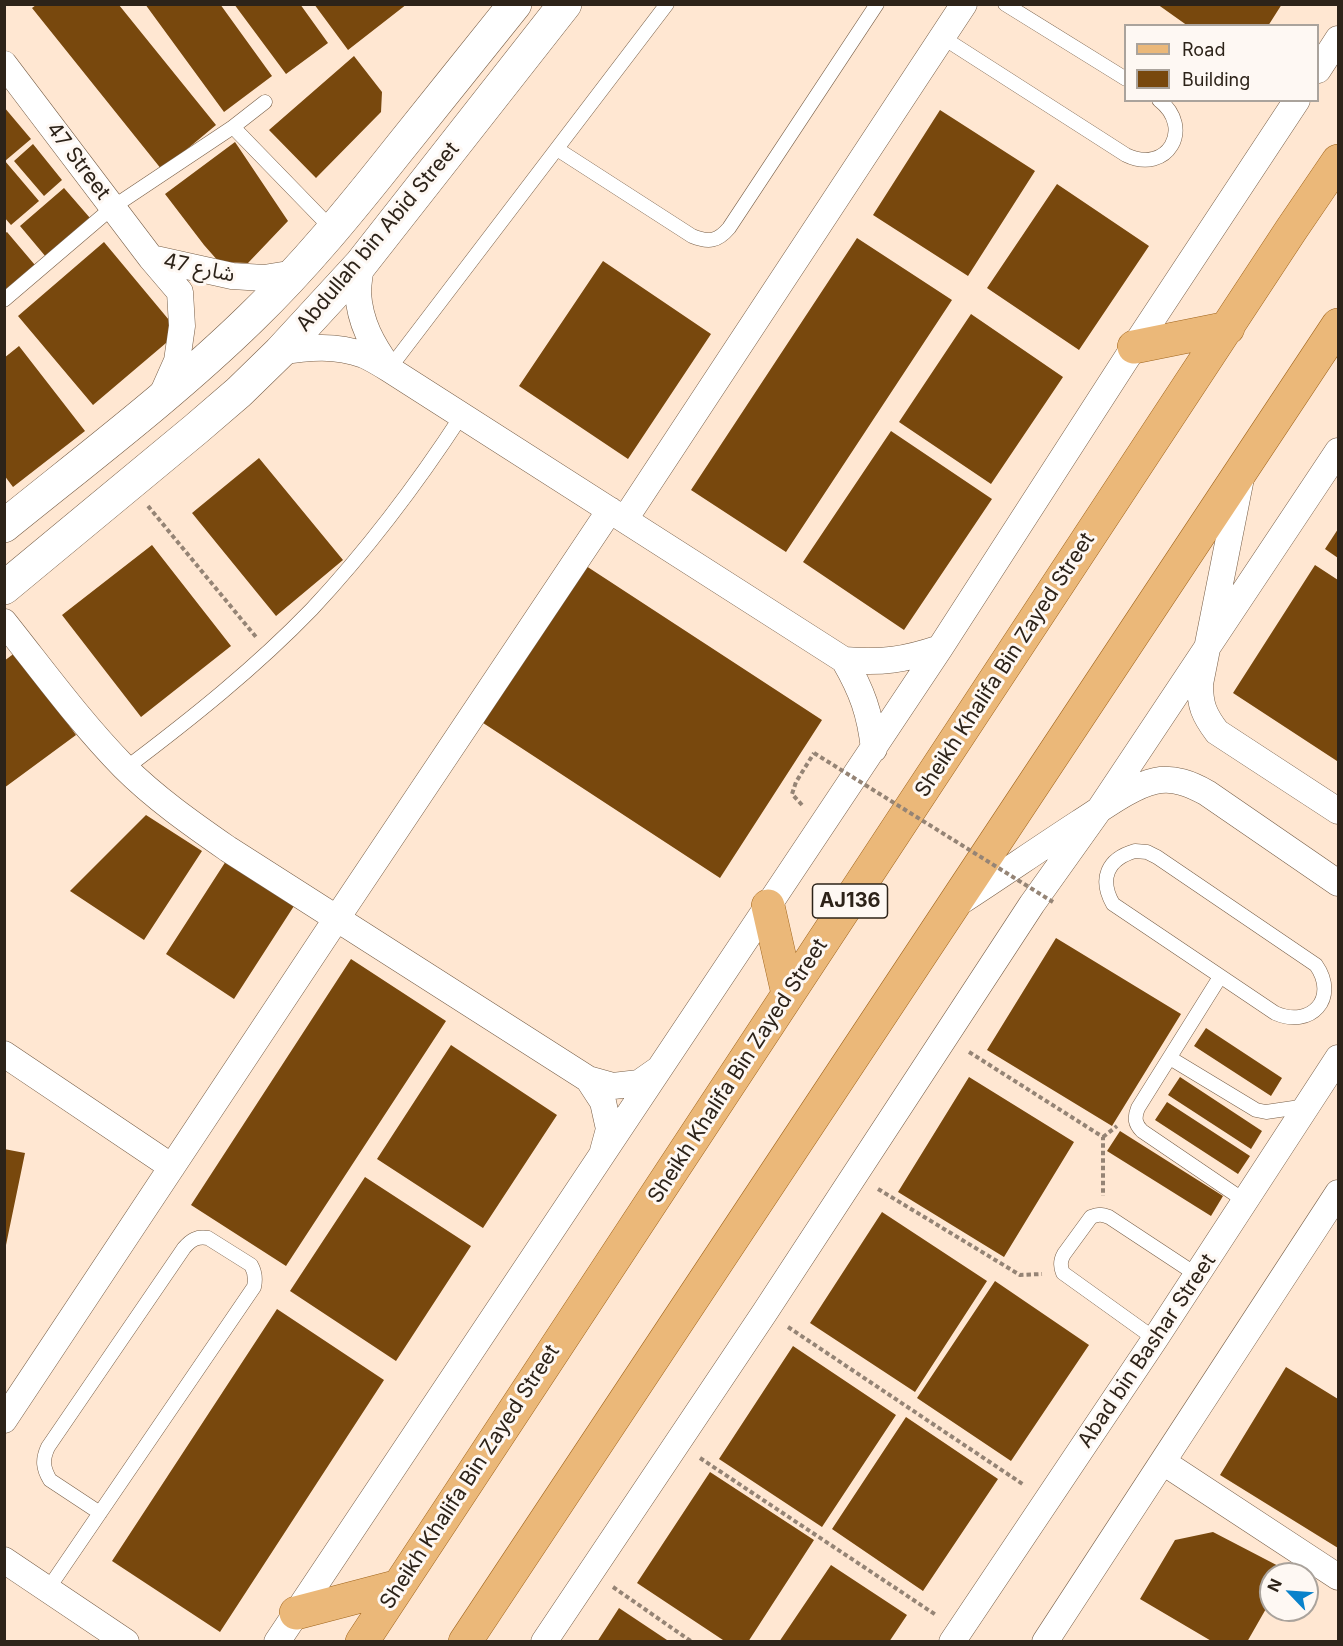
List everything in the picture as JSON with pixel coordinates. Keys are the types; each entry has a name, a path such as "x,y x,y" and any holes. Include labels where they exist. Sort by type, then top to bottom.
{"main road":[{"name":"Abdullah bin Abid Street","path":"4,526 160,399 222,345 295,273 333,230 515,4"},
{"name":"Abdullah bin Abid Street","path":"4,588 239,392 280,352 361,264 565,4"},
{"name":"Sheikh Khalifa Bin Zayed Street","path":"1292,230 1338,144"},
{"name":"Sheikh Khalifa Bin Zayed Street","path":"362,1641 1338,161"},
{"path":"465,1641 1338,325"},
{"path":"1134,347 1228,327"},
{"path":"768,906 788,994"},
{"path":"296,1613 399,1586"}],"street":[{"path":"4,1420 337,918 617,515 964,4"},
{"path":"1319,67 1338,39"},
{"name":"47 Street","path":"4,64 151,258"},
{"path":"278,1641 874,749 1134,347 1297,102"},
{"name":"شارع 47","path":"151,258 232,276 264,278 295,273"},
{"name":"شارع 47","path":"151,258 180,292 182,327 177,361 160,399"},
{"path":"361,264 358,292 363,320 373,346 389,369"},
{"path":"280,352 308,347 337,349 364,356 389,369 844,660 865,703 874,749"},
{"path":"544,1641 765,1312 1032,904 1099,810 1338,451"},
{"path":"1243,470 1200,684 1200,702 1206,718 1217,732 1338,811"},
{"path":"4,621 95,737 158,798 228,849 588,1079 613,1086 639,1083 660,1068"},
{"path":"844,660 893,661 940,648"},
{"path":"952,907 1099,810 1139,787 1156,781 1174,780 1192,785 1207,793 1338,883"},
{"path":"4,1054 172,1167"},
{"name":"Abad bin Bashar Street","path":"956,1636 1155,1339 1338,1058"},
{"path":"588,1079 603,1102 609,1128 603,1154"},
{"path":"1045,1641 1330,1213 1338,1193"},
{"path":"1163,1462 1338,1577"},
{"path":"4,1560 126,1641"}],"lane":[{"path":"389,369 667,4"},
{"path":"557,149 692,236 702,240 713,240 723,236 877,4"},
{"path":"1005,4 1124,78"},
{"path":"942,37 1136,160 1148,161 1159,157 1168,150 1174,140 1176,128 1174,117 1162,102"},
{"path":"4,300 113,207 233,127 265,102"},
{"path":"233,127 333,230"},
{"path":"126,768 222,693 312,609 391,516 428,467 462,415"},
{"path":"1135,851 1147,852 1157,857 1316,964 1323,974 1325,986 1323,998 1317,1008 1308,1015 1286,1018 1220,977 1113,904 1107,894 1106,882 1108,871 1114,861 1124,854 1135,851"},
{"path":"1220,977 1135,1114 1137,1126 1142,1131 1245,1201"},
{"path":"1170,1058 1257,1110 1266,1112 1307,1106"},
{"path":"1155,1339 1063,1273 1061,1260 1064,1254 1091,1217 1103,1214 1197,1275"},
{"path":"48,1589 100,1513 254,1287 255,1271 251,1265 208,1238 194,1239 183,1248 44,1455 45,1473 50,1480 100,1513"}],"path":[{"path":"130,485 268,652"},
{"path":"796,782 814,753 1053,902"},
{"path":"945,1037 1103,1137 1103,1214"},
{"path":"855,1175 1020,1275 1063,1273"},
{"path":"765,1312 1047,1500"},
{"path":"677,1443 956,1636"},
{"path":"590,1572 692,1641"}],"building":[{"path":"145,4 220,4 272,76 224,112"},
{"path":"234,4 300,4 328,43 286,74"},
{"path":"314,4 407,4 348,50"},
{"path":"1157,4 1282,4 1269,24 1185,24"},
{"path":"36,5 119,5 216,125 162,170 32,8"},
{"path":"354,56 382,92 381,112 316,178 269,130"},
{"path":"4,107 31,139 5,161 39,201 11,225 4,217"},
{"path":"940,110 1035,171 968,276 873,215"},
{"path":"235,142 288,221 248,263 219,262 165,194"},
{"path":"33,144 62,180 44,196 14,161"},
{"path":"1057,184 1149,246 1079,350 987,288"},
{"path":"64,188 90,218 46,257 20,226"},
{"path":"7,232 40,271 4,301 4,234"},
{"path":"857,238 952,300 786,552 691,490"},
{"path":"104,242 179,332 93,405 18,316"},
{"path":"603,261 711,334 628,459 519,386"},
{"path":"971,314 1063,377 991,484 899,422"},
{"path":"19,346 85,431 13,487 4,475 4,358"},
{"path":"891,431 992,499 904,630 803,562"},
{"path":"259,458 343,560 276,616 192,513"},
{"path":"1338,529 1338,558 1325,549"},
{"path":"152,545 231,646 141,717 62,615"},
{"path":"580,562 822,720 720,878 477,719"},
{"path":"1315,565 1338,580 1337,761 1233,693"},
{"path":"16,652 76,735 4,788 4,661"},
{"path":"146,815 202,851 144,940 70,891"},
{"path":"226,861 294,906 234,999 166,954"},
{"path":"1056,938 1181,1014 1112,1126 987,1050"},
{"path":"351,959 446,1021 286,1266 191,1205"},
{"path":"1206,1028 1282,1078 1271,1096 1194,1046"},
{"path":"451,1045 557,1115 483,1228 377,1159"},
{"path":"969,1077 1074,1142 1004,1257 898,1192"},
{"path":"1180,1077 1262,1131 1251,1149 1168,1095"},
{"path":"1167,1102 1250,1156 1238,1174 1155,1120"},
{"path":"1120,1131 1223,1196 1211,1216 1107,1151"},
{"path":"4,1149 25,1153 6,1245 4,1244"},
{"path":"365,1177 471,1246 396,1361 290,1291"},
{"path":"882,1212 987,1281 915,1392 810,1323"},
{"path":"995,1281 1089,1345 1011,1461 917,1398"},
{"path":"277,1309 384,1380 220,1632 112,1561"},
{"path":"793,1346 896,1415 822,1527 719,1459"},
{"path":"1286,1367 1338,1399 1338,1548 1220,1475"},
{"path":"906,1417 998,1479 923,1591 832,1529"},
{"path":"710,1472 814,1540 748,1642 726,1642 637,1583"},
{"path":"1213,1532 1271,1562 1259,1562 1259,1621 1247,1642 1213,1642 1140,1599 1175,1540"},
{"path":"831,1565 907,1615 889,1642 779,1642"},
{"path":"619,1608 670,1642 597,1642"}]}
